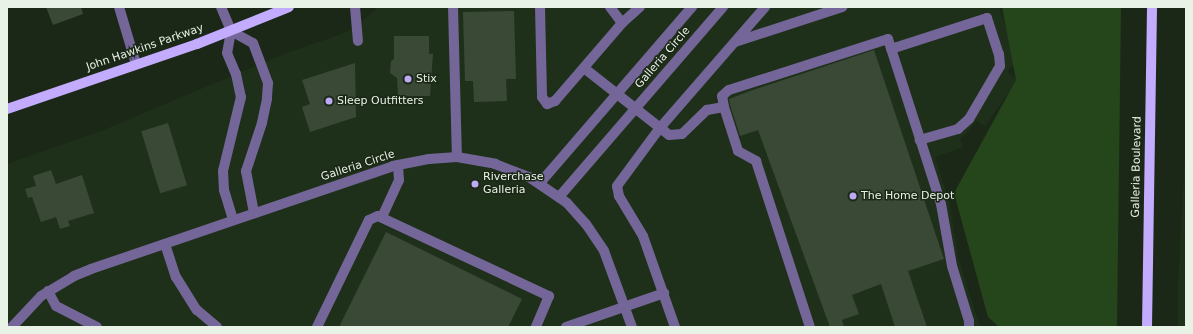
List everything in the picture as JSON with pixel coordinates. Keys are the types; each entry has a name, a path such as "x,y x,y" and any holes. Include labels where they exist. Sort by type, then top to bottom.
{"main road":[{"name":"John Hawkins Parkway","path":"7,109 231,31 289,7"},
{"name":"Galleria Boulevard","path":"1147,327 1152,7"}],"street":[{"path":"221,7 231,31 227,53 236,74 241,97 223,172 224,190 233,220"},
{"path":"356,7 358,41"},
{"path":"453,7 458,158"},
{"path":"540,7 544,102 547,104 556,101 622,23 640,7"},
{"path":"610,7 622,23"},
{"name":"Galleria Circle","path":"540,183 692,7"},
{"name":"Galleria Circle","path":"559,197 723,7"},
{"path":"676,327 643,236 619,196 617,186 659,129 765,7"},
{"path":"735,42 842,7"},
{"path":"122,8 136,64"},
{"path":"892,49 987,18 999,54 1000,66 969,119 958,129 920,140"},
{"path":"231,31 253,43 268,83 268,99 262,123 246,171 254,213"},
{"path":"810,327 756,161 738,151 722,96 729,90 888,39 940,204 952,266 969,321 969,327"},
{"path":"584,68 618,92 659,129 669,135 682,134 707,110 724,107"},
{"name":"Galleria Circle","path":"12,327 20,317 48,291 74,276 233,220 398,165 458,158 495,164 540,183 559,197 586,224 596,238 613,270 632,327"},
{"path":"382,217 399,180 398,165"},
{"path":"317,327 369,220 373,217 382,217 549,296 536,327"},
{"path":"165,244 176,277 197,310 217,327"},
{"path":"48,291 56,306 97,327"},
{"path":"566,327 664,293"}],"shaded area":[{"name":"Riverchase Galleria","path":"379,7 999,7 1018,65 1009,68 1008,73 1018,80 985,126 976,121 965,135 960,138 963,147 935,157 950,204 958,257 980,327 7,327 7,164 101,131 287,53 347,32"},
{"path":"1186,136 1186,327 1178,327 1178,284"}],"green space":[{"path":"1002,7 1121,7 1117,326 1115,327 999,327 988,317 954,193 1016,80"}],"building":[{"path":"46,7 81,7 83,14 53,25"},
{"path":"514,11 516,79 506,79 507,101 474,102 473,81 465,81 463,12"},
{"path":"394,36 429,36 429,54 433,54 430,96 398,96 397,78 390,73 391,61 394,59"},
{"name":"The Home Depot","path":"874,50 944,259 908,271 927,327 895,327 881,284 852,295 859,314 842,320 844,327 830,327 758,130 740,136 730,105 729,99"},
{"path":"355,63 356,117 310,132 302,107 310,104 302,80"},
{"path":"168,123 187,185 160,193 141,131"},
{"path":"51,170 56,184 82,175 94,213 68,221 70,226 60,229 56,217 41,222 32,197 28,198 25,189 36,186 33,176"},
{"path":"386,232 522,299 508,327 339,327"}],"place":[{"name":"Stix","path":"408,79"},
{"name":"Sleep Outfitters","path":"329,101"},
{"name":"Riverchase Galleria","path":"475,184"},
{"name":"The Home Depot","path":"853,196"}]}
